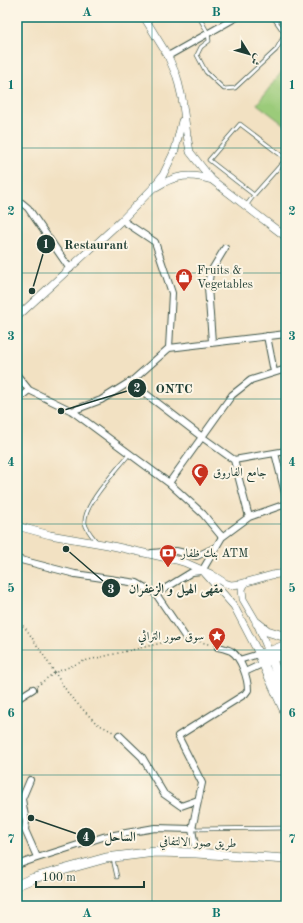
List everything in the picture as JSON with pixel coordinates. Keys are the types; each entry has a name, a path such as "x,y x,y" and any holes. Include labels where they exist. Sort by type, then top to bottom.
{"main road":[{"path":"257,623 267,631 286,637"},
{"path":"268,658 286,644"},
{"path":"268,658 286,653"},
{"path":"260,654 268,658 286,696"},
{"path":"268,658 286,714"},
{"name":"طريق صور الالتفافي","path":"17,885 34,878 113,857 155,852 286,859"}],"street":[{"path":"144,17 168,56 177,77 182,98 190,152 212,180 286,237"},
{"path":"168,56 237,17"},
{"path":"17,317 122,220 152,189 163,175 175,150 184,113"},
{"path":"152,189 169,179 186,176 200,176 212,180"},
{"path":"17,201 28,208 70,269"},
{"path":"122,220 155,242 172,293 169,348"},
{"path":"212,342 208,287 210,273 225,248"},
{"path":"72,410 102,400 133,380 169,348 286,334"},
{"path":"267,336 274,372"},
{"path":"170,483 232,395 251,380 286,369"},
{"path":"17,375 29,390 72,410 170,483 203,514 222,537"},
{"path":"133,380 146,394 234,460 249,517"},
{"path":"17,400 29,390"},
{"path":"234,460 286,451"},
{"path":"275,452 286,497"},
{"path":"202,571 214,548 222,537 249,517 286,504"},
{"path":"17,526 50,535 186,562 228,584 236,585 259,577 286,573"},
{"path":"146,554 176,551 197,556 214,548"},
{"path":"17,559 75,574 137,583 156,594 186,638"},
{"path":"156,594 192,572 202,571"},
{"path":"202,571 234,606 260,654 239,660"},
{"path":"245,583 242,589 243,599 257,623 268,658 245,672"},
{"path":"196,853 192,829 202,783 178,736 245,694 248,690 245,672 239,660 231,651 218,647"},
{"path":"17,699 33,689"},
{"path":"119,735 142,757 164,794 181,806 198,800"},
{"path":"30,780 22,799 26,822 25,830 37,857"},
{"path":"17,865 37,857 103,837 155,828 192,829"}],"lane":[{"path":"199,17 208,33 209,41 201,47 198,55 206,72 224,89 235,88 276,50 285,34 273,17"},
{"path":"246,206 286,159 240,124 209,160 254,195"},
{"path":"98,544 85,523 86,514 90,504 130,453"},
{"path":"192,829 286,828"},
{"path":"113,857 117,877"}],"path":[{"path":"17,620 27,630 70,696 96,723 119,735"},
{"path":"33,689 54,673 84,661 186,638 218,647"}],"green space":[{"path":"286,66 286,126 257,104"}],"place":[{"name":"Restaurant","path":"32,291"},
{"name":"Fruits & Vegetables","path":"184,292"},
{"name":"ONTC","path":"61,411"},
{"name":"جامع الفاروق","path":"200,487"},
{"name":"مقهى الهيل و الزعفران","path":"66,549"},
{"name":"بنك ظفار ATM","path":"168,568"},
{"name":"سوق صور التراثي","path":"217,651"},
{"name":"الساحل","path":"31,818"}]}
